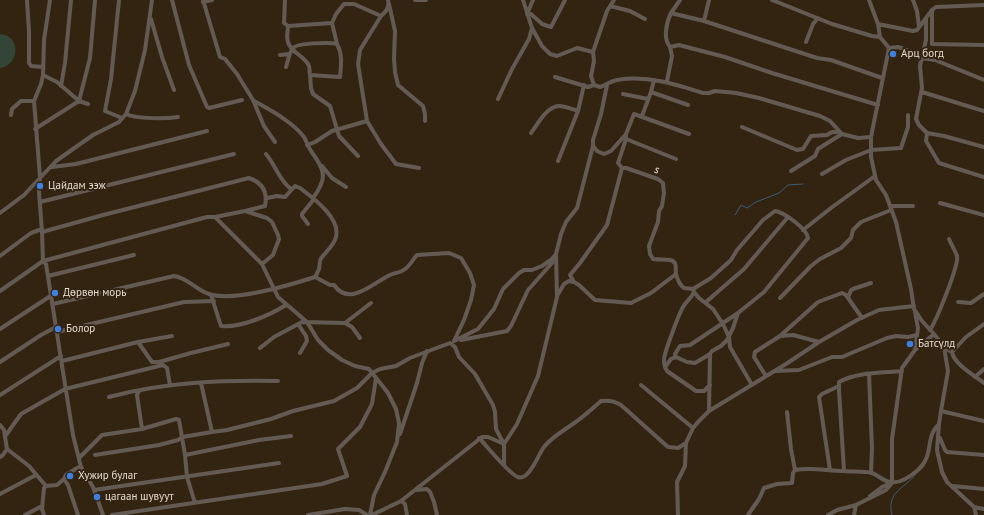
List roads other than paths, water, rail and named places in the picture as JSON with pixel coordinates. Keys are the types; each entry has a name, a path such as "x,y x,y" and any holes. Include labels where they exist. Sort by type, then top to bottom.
{"street":[{"path":"27,0 29,63 31,66 43,67"},
{"path":"50,0 44,40 42,75 34,101 35,129 40,177 43,261 46,264 52,295 73,435 81,467 94,490 103,515"},
{"path":"61,86 65,63 71,0"},
{"path":"35,129 79,101 90,58 95,0"},
{"path":"119,0 111,80 105,111 122,118"},
{"path":"0,213 24,195 56,161 93,135 119,122 126,114 136,91 145,50 152,0"},
{"path":"172,0 189,65 207,107 209,108 242,100"},
{"path":"212,0 203,1 220,57 225,59 237,74 253,100 264,126 275,142"},
{"path":"285,0 284,23 288,26 288,44 309,66 313,94 330,106 340,136 358,156"},
{"path":"415,0 426,0"},
{"path":"523,0 532,28 542,46 550,54 558,56 577,48 593,52"},
{"path":"527,14 533,0"},
{"path":"527,14 530,14 542,24 551,27 565,0"},
{"path":"594,85 591,76 594,61 593,52 607,11 614,0"},
{"path":"667,82 672,56 670,47 667,43 666,29 668,19 680,0"},
{"path":"704,21 709,0"},
{"path":"772,0 858,32 880,37"},
{"path":"869,0 878,24 880,37 889,48"},
{"path":"913,0 917,10 919,26"},
{"path":"389,2 386,13 381,16 360,50 358,64 367,121 381,144 396,164 419,168"},
{"path":"389,2 395,31 394,58 398,85 422,106 425,114 425,121"},
{"path":"310,75 340,77 342,65 340,50 332,23 336,14 344,4 354,4 381,16"},
{"path":"878,24 913,31 917,30 936,7 984,5"},
{"path":"610,6 630,11 645,19"},
{"path":"932,10 932,44 984,45"},
{"path":"671,13 704,21 817,58 831,60 882,78"},
{"path":"150,17 174,90"},
{"path":"806,42 812,24 818,18"},
{"path":"926,18 926,44 921,58 922,92 916,119 919,126 927,133 984,147"},
{"path":"288,26 332,23"},
{"path":"498,99 512,69 529,39 532,28"},
{"path":"286,67 292,48 295,46 316,43 337,44"},
{"path":"670,47 679,45 724,57 772,73 878,104"},
{"path":"889,48 898,47 904,49 918,55 921,58 934,60 984,80"},
{"path":"889,48 871,137 871,157 876,180 886,195 896,222 902,248 918,328 915,350"},
{"path":"280,55 290,54"},
{"path":"42,75 57,82 79,101 88,104"},
{"path":"554,77 588,87 594,85 600,87 617,80 641,79 667,82 703,93 715,91 736,93 814,114 830,121 842,133"},
{"path":"642,116 654,80"},
{"path":"558,161 578,111 584,85"},
{"path":"557,297 556,254 566,222 577,208 593,146 592,140 601,114 607,85"},
{"path":"651,92 688,105"},
{"path":"922,92 984,111"},
{"path":"623,94 648,99"},
{"path":"253,100 272,111 295,128 304,138 307,145 325,170 332,178 346,187"},
{"path":"12,115 12,109 21,101 34,101"},
{"path":"531,133 553,107 561,106 578,111"},
{"path":"126,114 133,118 143,117 162,119 178,117"},
{"path":"593,146 597,151 604,154 611,151 626,134 634,114 689,134"},
{"path":"822,174 846,160 871,150 901,148 908,127 908,115"},
{"path":"307,145 338,130 367,121"},
{"path":"742,127 797,150 803,148 811,136 827,135 835,132 858,138 871,137"},
{"path":"51,167 76,164 207,131"},
{"path":"791,170 815,156 818,149 842,133"},
{"path":"927,133 926,141 939,163 984,177"},
{"path":"626,134 626,139 618,163 622,168 606,225 570,275 574,282 595,300 631,303 650,293 676,274 681,286 694,290 699,298 713,309 723,324 729,337 730,347 752,385"},
{"path":"626,139 676,159"},
{"path":"40,202 234,154"},
{"path":"266,154 275,166 281,180 291,189"},
{"path":"308,224 302,214 322,187 323,177 320,162"},
{"name":"s","path":"622,168 658,179 663,184 664,193 662,206 659,211 658,222 649,246 650,254 653,259 660,261 671,260 675,263 676,274"},
{"path":"804,230 875,176"},
{"path":"0,256 31,233 249,178 258,182 266,193 267,198 265,206 214,217 207,217 43,261 0,291"},
{"path":"267,198 277,196 285,197 295,186 300,188 323,207 333,222 337,230 336,239 321,259 319,270 315,277"},
{"path":"940,203 984,215"},
{"path":"780,298 811,266 820,259 841,248 851,238 853,230 861,222 891,208 913,206"},
{"path":"245,211 268,218 272,222 278,235 279,239 273,255 262,264"},
{"path":"676,357 675,354 680,346 690,345 723,324 764,292 791,261 808,238 808,235 804,230 788,217 779,212 775,212 763,220 737,250 731,260 711,278 694,290 690,299 684,306 664,358 665,368 667,371 696,391 704,391 710,385"},
{"path":"214,217 262,264 278,297 307,322 318,340 328,350 342,360 355,366 369,369 388,393 396,409 399,423 397,442"},
{"path":"706,302 744,269 788,217"},
{"path":"930,330 935,323 952,276 957,257 949,239"},
{"path":"53,304 174,276 180,277 211,295 244,295 315,277 330,285 334,285 340,292 347,294 362,292 388,276 405,269 417,255 449,253 461,258 470,273 474,285 464,320 452,342"},
{"path":"95,455 159,445 178,440 182,437 227,430 271,419 292,411 334,401 357,388 372,373 380,369 396,366 410,358 452,342 478,329 494,309 503,289 519,273 524,270 532,270 552,259 556,254"},
{"path":"48,276 134,255"},
{"path":"452,342 507,331 511,326 528,290 552,263 552,259"},
{"path":"504,444 517,424 538,376 557,297 564,284 569,281 574,282"},
{"path":"848,298 851,290 871,283"},
{"path":"766,376 754,357 754,352 780,336 818,302 842,293 846,295 862,318"},
{"path":"958,302 971,303 984,294"},
{"path":"0,329 52,295"},
{"path":"211,295 221,326 241,324 262,317 286,305"},
{"path":"57,332 184,302 214,302"},
{"path":"345,323 371,303"},
{"path":"678,515 677,482 685,466 686,443 693,428 709,411 786,364 818,342 862,318 879,310 914,308"},
{"path":"914,308 922,321 944,347 952,352 952,355 964,368 984,383"},
{"path":"665,368 671,359 676,357 695,364 710,354 729,337 738,313"},
{"path":"260,348 274,337 302,322 345,323 352,326 360,338"},
{"path":"298,324 306,336 307,341 300,352"},
{"path":"952,352 966,337 984,324"},
{"path":"0,362 56,327"},
{"path":"892,483 892,440 902,368 915,350 934,334"},
{"path":"780,336 793,335 818,342"},
{"path":"774,371 799,370 832,357 842,357 887,338 917,335"},
{"path":"62,362 138,342 172,336"},
{"path":"138,342 152,362 161,364 167,368 170,385"},
{"path":"452,342 459,357 475,374 493,405 496,429 504,444 504,465"},
{"path":"6,435 21,414 65,389 161,364 191,353 228,344"},
{"path":"944,347 948,371 939,424 938,459 947,482 974,507 976,515"},
{"path":"369,515 374,495 397,442 427,351"},
{"path":"709,411 710,354"},
{"path":"0,395 61,356"},
{"path":"975,377 984,369"},
{"path":"844,472 839,382 844,379 869,374 902,371"},
{"path":"869,374 872,440 871,473"},
{"path":"112,515 322,484 347,476 338,449 360,427 372,404 376,378"},
{"path":"109,398 154,387 170,385 247,380 278,381"},
{"path":"200,383 212,432"},
{"path":"641,385 693,428"},
{"path":"830,470 819,397 839,386"},
{"path":"139,391 137,395 142,429"},
{"path":"479,438 504,465 518,477 524,477 528,475 539,454 555,436 571,426 601,401 606,400 621,405 668,447 678,448 686,443"},
{"path":"941,411 984,421"},
{"path":"748,515 759,499 764,488 777,484 792,483 795,470 790,449 787,412"},
{"path":"79,458 102,435 142,429 176,419 179,420 187,476 195,503"},
{"path":"828,515 837,510 856,505 886,490 892,483 907,479 924,464 928,454 931,434 939,424"},
{"path":"0,425 6,435 7,449 0,457"},
{"path":"939,432 942,445 944,450 947,452 984,455"},
{"path":"185,455 259,440 291,436"},
{"path":"308,515 345,509 358,510 369,515 401,501 479,438 488,437 504,444"},
{"path":"7,449 29,466 46,486"},
{"path":"94,490 279,463"},
{"path":"46,486 57,485 66,475 81,467"},
{"path":"795,470 822,469 844,472 856,471 871,473 892,483"},
{"path":"0,494 36,475"},
{"path":"64,479 68,485 78,515"},
{"path":"44,515 42,509 43,492 46,486"},
{"path":"953,486 984,489"},
{"path":"416,490 427,489 430,492 437,515"},
{"path":"401,501 405,504 407,515"},
{"path":"854,515 856,505"},
{"path":"25,515 40,507 42,509"},
{"path":"974,507 984,509"}],"waterway":[{"path":"735,215 741,205 747,208 756,202 779,193 788,185 803,184"},
{"path":"892,515 891,507 894,496 916,474"}],"place":[{"name":"Арц богд","path":"893,54"},
{"name":"Цайдам ээж","path":"40,186"},
{"name":"Дөрвөн морь","path":"55,293"},
{"name":"Болор","path":"58,329"},
{"name":"Батсүлд","path":"910,344"},
{"name":"Хужир булаг","path":"70,476"},
{"name":"цагаан шувуут","path":"97,497"}]}
